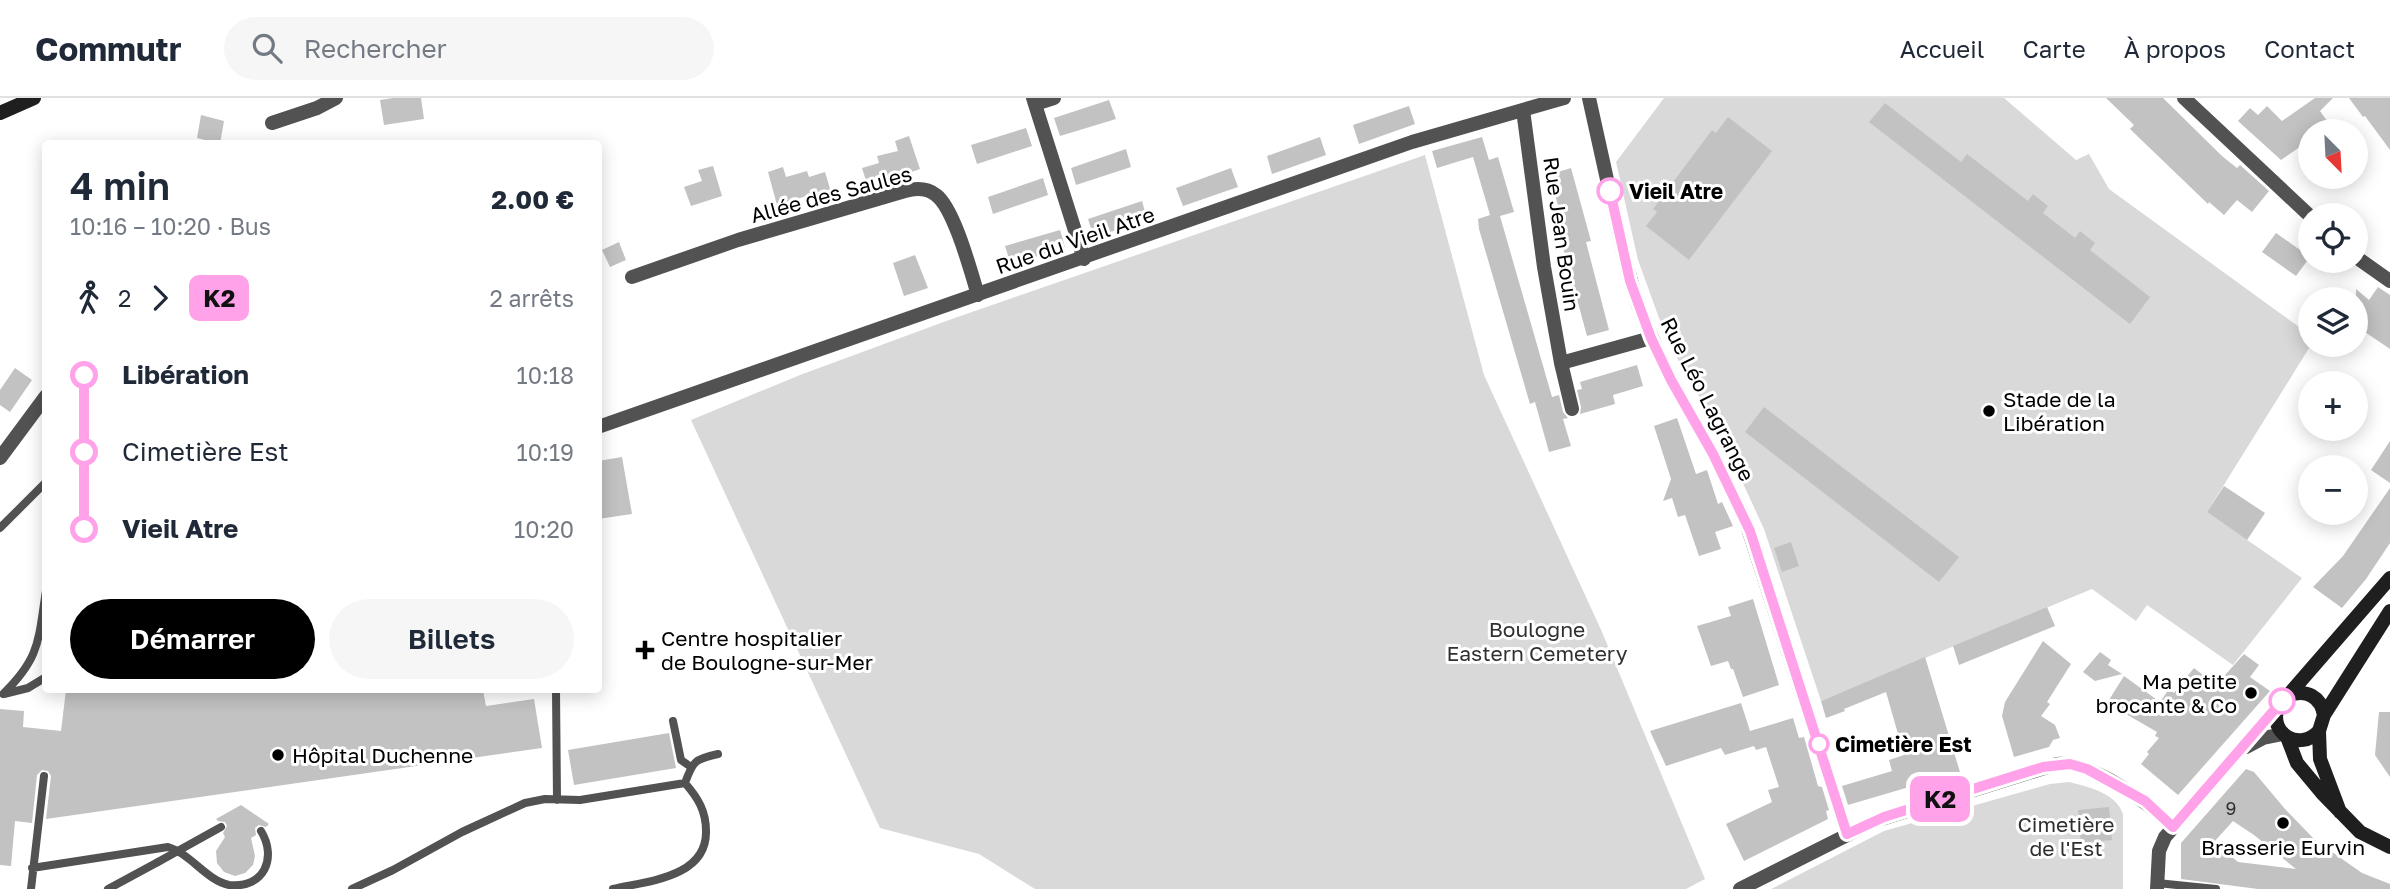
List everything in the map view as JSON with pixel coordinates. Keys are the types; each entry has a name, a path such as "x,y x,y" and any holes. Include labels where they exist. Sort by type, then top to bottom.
{"main road":[{"path":"0,113 34,98"},
{"path":"2390,578 2284,700 2276,719 2297,763 2340,812 2360,832 2390,847"},
{"path":"2340,812 2320,759 2319,731 2324,715 2390,611"},
{"path":"2284,700 2302,693 2312,696 2321,705 2324,715"},
{"path":"2285,736 2296,741 2306,740 2319,731"}],"street":[{"path":"272,123 317,108 336,98"},
{"path":"1054,98 1033,101 1084,259"},
{"name":"Rue du Vieil Atre","path":"602,423 1084,259 1412,142 1564,98"},
{"name":"Rue Léo Lagrange","path":"1589,98 1630,281 1665,368 1713,454 1745,519 1847,834"},
{"path":"2183,98 2298,205"},
{"name":"Rue Jean Bouin","path":"1523,110 1544,267 1572,409"},
{"name":"Allée des Saules","path":"632,277 737,240 905,191 920,189 935,194 949,211 978,295"},
{"path":"2368,265 2390,281"},
{"path":"1561,363 1651,338"},
{"path":"0,458 42,401"},
{"path":"2157,886 2159,851 2165,837 2284,700"},
{"path":"2240,752 2263,738 2285,736"},
{"path":"1740,889 1847,834 1896,813 2043,767 2063,764 2087,769 2139,797 2173,827"}],"lane":[{"path":"0,528 42,486"},
{"path":"1,694 24,672 36,650 42,615"},
{"path":"1,694 28,688 42,679"},
{"path":"556,693 557,800"},
{"path":"673,721 681,760 691,767"},
{"path":"685,783 691,767 701,758 718,754"},
{"path":"30,889 44,776"},
{"path":"352,889 514,808 534,801 580,800 685,783"},
{"path":"613,889 673,874 696,860 706,838 706,820 700,803 685,783"},
{"path":"108,889 220,827"},
{"path":"32,868 160,846 175,849 220,882 233,886 246,884 260,877 268,864 267,842 261,831"},
{"path":"2157,886 2216,889"}],"green space":[{"name":"Stade de la Libération","path":"1664,98 2004,98 2076,160 2089,154 2109,189 2298,326 2298,357 2304,357 2207,512 2302,578 2233,665 2147,605 2136,621 2092,589 1821,701 1764,529 1718,429 1678,360 1659,318 1638,260 1616,162"},
{"name":"Boulogne Eastern Cemetery","path":"1425,155 1484,375 1602,632 1705,879 1686,889 1035,889 979,854 880,828 691,420 800,375 949,320"},
{"name":"Cimetière de l'Est","path":"2069,782 2108,796 2123,814 2123,889 1771,889 1884,831 2050,784"}],"building":[{"path":"421,98 424,119 384,125 380,100"},
{"path":"2106,98 2163,98 2222,156 2237,168 2240,165 2269,191 2252,212 2237,200 2224,215 2209,202 2208,204 2130,129 2134,125"},
{"path":"2315,98 2333,98 2320,111 2326,119 2298,119 2298,148 2281,160 2238,121 2250,108 2258,115 2267,106 2282,121"},
{"path":"2349,98 2390,98 2390,150 2368,119 2363,117"},
{"path":"1109,100 1116,119 1060,136 1054,118"},
{"path":"1885,103 1961,162 1967,154 2028,201 2033,194 2048,206 2043,213 2075,238 2080,231 2095,243 2090,250 2150,297 2130,324 1869,122"},
{"path":"1409,106 1415,124 1359,144 1353,125"},
{"path":"201,115 224,121 221,140 197,138"},
{"path":"1728,117 1772,151 1689,260 1646,226 1657,212 1653,209 1712,130 1716,133"},
{"path":"1026,128 1032,146 977,164 971,145"},
{"path":"909,136 920,169 868,187 862,168 879,163 877,156 898,151 895,141"},
{"path":"1320,137 1326,155 1272,174 1267,156"},
{"path":"1482,137 1489,160 1498,157 1514,212 1500,216 1552,397 1559,395 1563,412 1568,418 1563,419 1571,446 1549,452 1535,402 1530,404 1479,229 1478,219 1490,215 1473,157 1437,168 1432,151"},
{"path":"1126,149 1131,167 1076,185 1071,168"},
{"path":"713,166 722,196 691,206 684,187 702,181 698,170"},
{"path":"783,167 786,177 807,171 809,177 825,172 831,192 814,197 813,194 777,205 768,172"},
{"path":"1231,168 1238,187 1183,206 1176,188"},
{"path":"1571,168 1591,241 1586,242 1609,330 1587,336 1558,229 1564,227 1551,180 1557,179 1555,173"},
{"path":"1043,178 1048,195 993,214 988,197"},
{"path":"1142,201 1147,219 1094,238 1088,219"},
{"path":"1060,230 1065,247 1011,265 1005,246"},
{"path":"2276,233 2298,249 2298,273 2296,276 2262,252"},
{"path":"619,242 626,260 610,267 602,250"},
{"path":"915,255 928,288 904,296 893,263"},
{"path":"2378,287 2390,295 2390,349 2368,334 2369,300"},
{"path":"1637,365 1643,386 1613,395 1615,404 1580,414 1577,390 1582,389 1580,382"},
{"path":"15,368 32,380 10,412 0,405 0,390"},
{"path":"1764,407 1959,557 1939,582 1745,432"},
{"path":"1677,418 1696,474 1707,470 1718,504 1722,502 1733,526 1715,532 1721,549 1699,556 1685,515 1678,517 1672,498 1663,501 1671,479 1654,426"},
{"path":"2390,441 2390,483 2371,470"},
{"path":"622,457 632,514 602,518 602,460"},
{"path":"2224,486 2265,513 2247,540 2207,512"},
{"path":"2390,488 2390,543 2342,608 2313,587 2343,556 2364,525 2368,525 2368,520"},
{"path":"1791,542 1799,566 1782,572 1774,548"},
{"path":"1753,599 1779,685 1743,697 1728,661 1711,666 1697,626 1731,616 1728,607"},
{"path":"2047,607 2055,626 1959,665 1953,646"},
{"path":"2043,641 2071,664 2041,716 2055,725 2060,738 2053,740 2049,747 2014,757 2002,716 2005,702"},
{"path":"2100,652 2111,660 2108,665 2122,674 2095,681 2083,672"},
{"path":"2244,654 2259,665 2250,677 2270,691 2178,795 2141,764 2159,738 2155,736 2157,732 2107,703 2124,676 2160,702 2169,689 2174,693 2194,668 2216,685"},
{"path":"1925,657 1960,772 1848,805 1842,786 1892,771 1889,760 1904,755 1886,692 1826,718 1821,701"},
{"name":"Hôpital Duchenne","path":"66,693 484,693 486,706 534,699 542,748 46,819 51,776 48,771 42,770 37,775 32,823 15,821 11,866 0,865 0,709 24,711 23,727 61,731"},
{"path":"1741,703 1750,731 1793,718 1799,738 1804,737 1818,786 1822,787 1829,810 1826,811 1828,819 1744,861 1726,824 1772,802 1768,790 1779,787 1766,747 1756,750 1754,746 1725,755 1721,748 1666,766 1650,731"},
{"path":"2379,712 2390,712 2390,777 2375,755"},
{"path":"669,733 676,768 574,785 568,750"},
{"path":"2246,769 2254,772 2315,840 2362,873 2390,884 2390,889 2258,889 2181,879 2181,843","holes":["2233,821 2296,869 2238,862 2214,842"]},
{"path":"241,805 269,824 255,828 256,835 251,838 255,856 253,865 245,873 235,876 224,872 217,863 216,851 225,837 223,833 227,826 225,822 216,819"},
{"path":"2109,807 2112,840 2081,843 2078,810"}],"bus line":[{"name":"K2","path":"1610,191 1630,281 1651,338 1671,380 1713,454 1750,531 1847,834 1896,813 2043,767 2063,764 2087,769 2139,797 2173,827 2282,701"}],"place":[{"name":"Vieil Atre","path":"1610,191"},
{"name":"Stade de la Libération","path":"1989,411"},
{"name":"Centre hospitalier de Boulogne-sur-Mer","path":"645,650"},
{"name":"Ma petite brocante & Co","path":"2251,693"},
{"name":"Cimetière Est","path":"1819,744"},
{"name":"Hôpital Duchenne","path":"278,755"},
{"name":"Brasserie Eurvin","path":"2283,823"}]}
